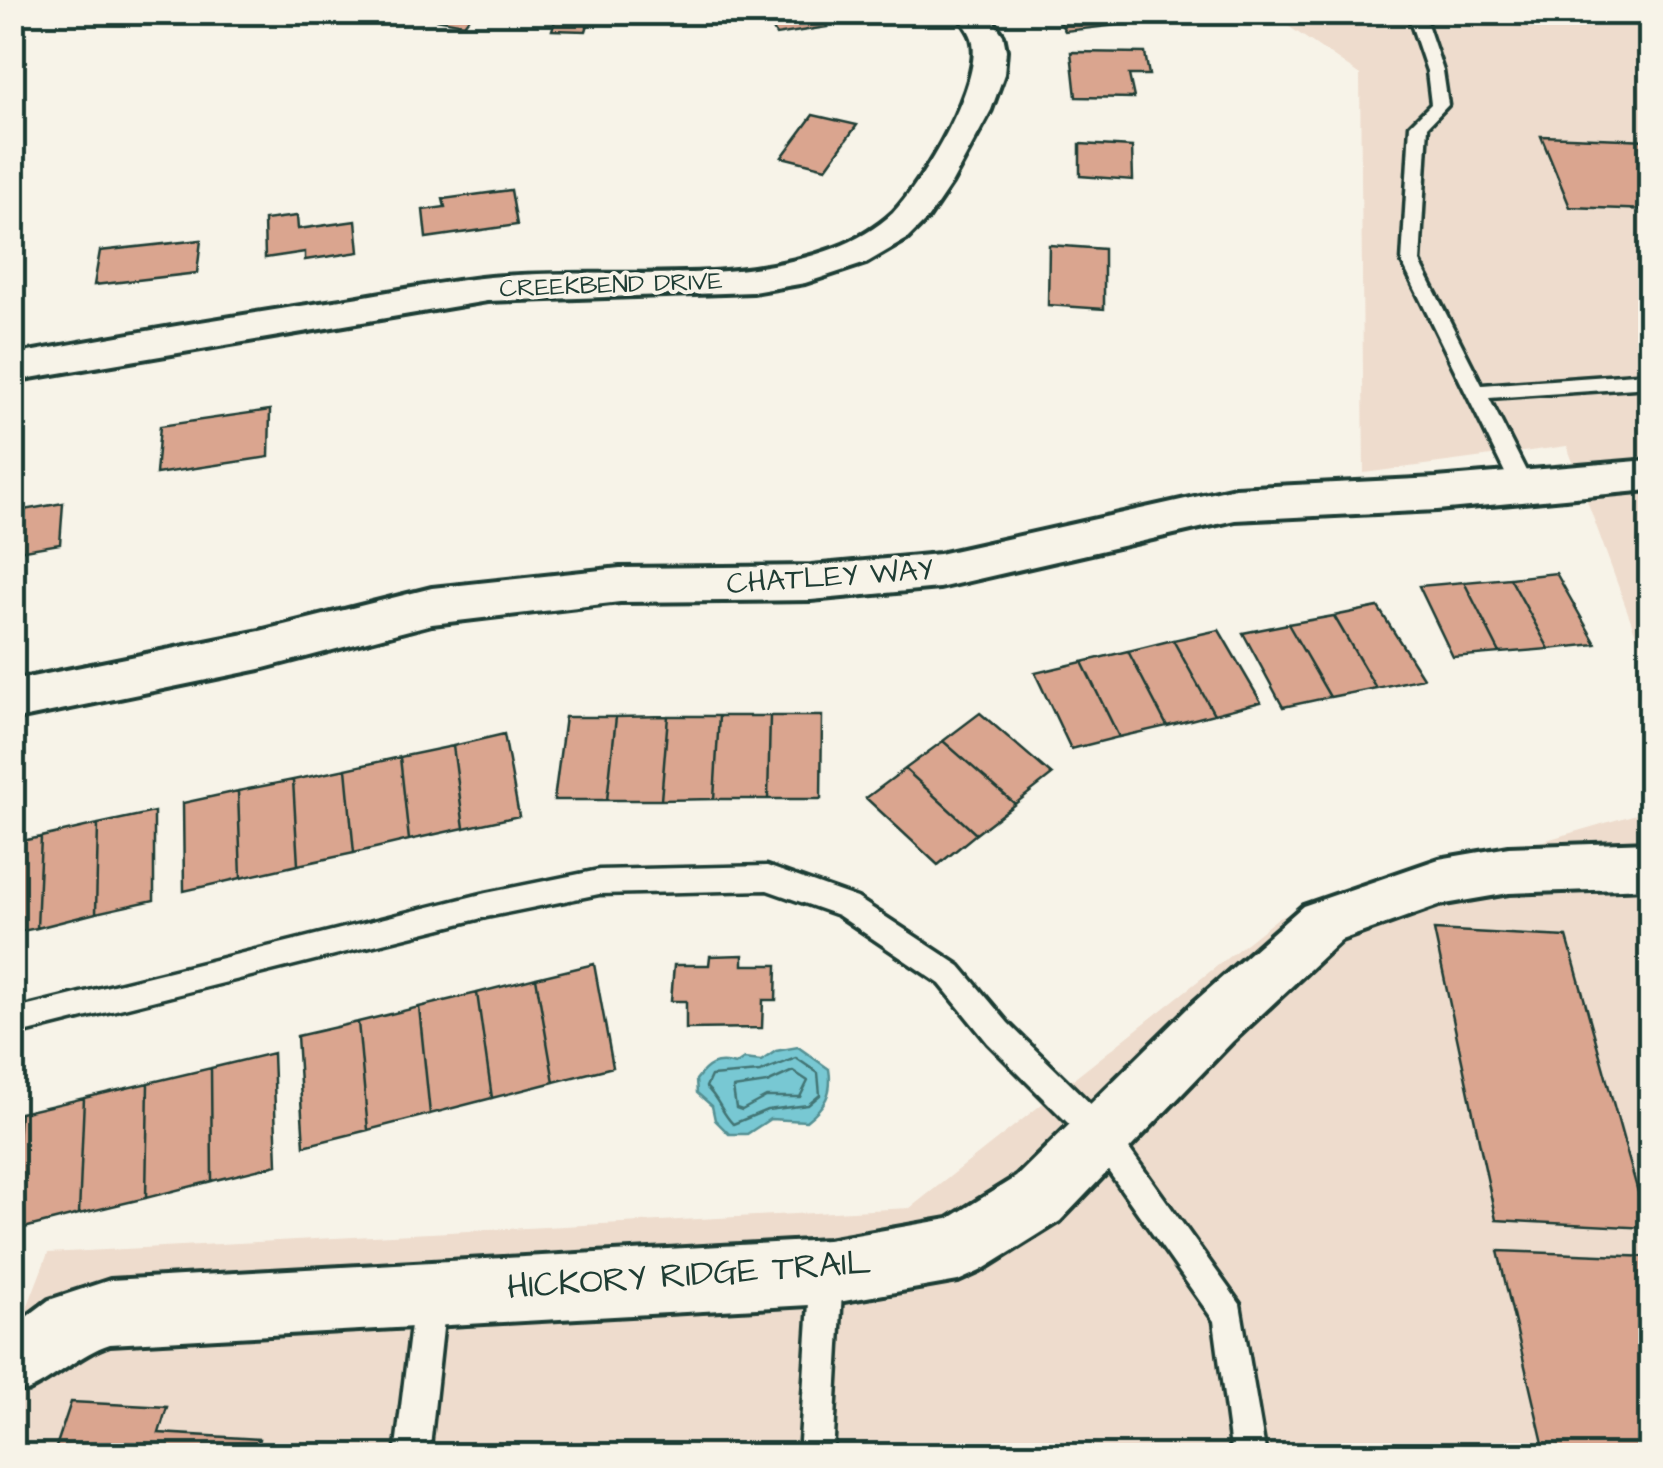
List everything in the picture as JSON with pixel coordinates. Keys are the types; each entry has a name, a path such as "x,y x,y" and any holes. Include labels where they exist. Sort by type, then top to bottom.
{"street":[{"name":"CREEKBEND DRIVE","path":"12,368 487,289 530,284 720,281 778,276 832,263 868,248 898,228 949,156 985,91 988,38 971,12"},
{"name":"CHATLEY WAY","path":"12,701 260,650 432,606 620,585 811,583 939,571 1234,504 1523,487 1650,475"},
{"name":"HICKORY RIDGE TRAIL","path":"27,1358 72,1324 110,1312 827,1272 958,1249 1038,1199 1212,1023 1322,923 1439,882 1509,870 1650,865"}],"lane":[{"path":"1414,12 1435,71 1440,104 1418,125 1411,262 1523,487"},
{"path":"1625,12 1650,24"},
{"path":"1476,392 1650,380"},
{"path":"12,1024 486,905 599,882 767,878 847,906 950,975 998,1033 1101,1135 1229,1314 1241,1375 1249,1456"},
{"path":"816,1456 827,1272"},
{"path":"412,1456 431,1292"}],"shaded area":[{"path":"1274,13 1650,13 1650,673 1567,446 1364,473 1360,75"},
{"path":"1650,810 1650,1455 13,1455 12,1347 48,1253 910,1208 1278,918"}],"water":[{"path":"798,1047 829,1069 830,1086 823,1105 806,1121 770,1119 747,1134 729,1134 715,1120 712,1106 697,1093 696,1080 717,1063 761,1061 776,1051"}],"building":[{"path":"396,12 474,12 464,24"},
{"path":"558,12 592,12 586,31 552,30"},
{"path":"819,12 827,27 776,35 764,13"},
{"path":"1054,12 1119,12 1127,24 1065,31"},
{"path":"1071,52 1145,53 1149,75 1129,75 1134,98 1076,97"},
{"path":"813,115 857,125 826,168 782,157"},
{"path":"1541,136 1650,140 1650,210 1570,207"},
{"path":"1080,144 1132,147 1133,180 1080,176"},
{"path":"511,190 517,225 426,238 423,210 445,207 443,199"},
{"path":"297,216 298,229 356,221 359,252 305,260 305,252 265,258 264,220"},
{"path":"201,240 197,273 94,285 100,251"},
{"path":"1049,245 1104,249 1104,309 1048,305"},
{"path":"270,410 269,457 156,474 160,426"},
{"path":"63,503 60,544 12,552 12,512"},
{"path":"1556,573 1596,644 1549,649 1510,578"},
{"path":"1510,578 1549,649 1500,653 1464,582"},
{"path":"1464,582 1500,653 1453,657 1419,586"},
{"path":"1378,607 1423,678 1376,688 1334,616"},
{"path":"1334,616 1376,688 1330,697 1288,624"},
{"path":"1288,624 1330,697 1283,707 1243,633"},
{"path":"1219,630 1261,702 1214,714 1173,640"},
{"path":"1173,640 1214,714 1167,726 1128,651"},
{"path":"1128,651 1167,726 1119,737 1082,662"},
{"path":"1082,662 1119,737 1071,749 1035,673"},
{"path":"980,713 1052,775 1015,804 943,741"},
{"path":"668,716 661,800 607,800 616,717"},
{"path":"668,716 719,716 714,799 661,800"},
{"path":"719,716 770,716 768,799 714,799"},
{"path":"770,716 822,716 821,799 768,799"},
{"path":"565,717 616,717 607,800 554,800"},
{"path":"504,734 519,816 464,828 453,746"},
{"path":"943,741 1015,804 976,834 905,769"},
{"path":"453,746 464,828 409,840 400,757"},
{"path":"400,757 409,840 354,853 346,769"},
{"path":"346,769 354,853 298,865 293,780"},
{"path":"905,769 976,834 938,865 866,798"},
{"path":"293,780 298,865 241,878 238,791"},
{"path":"238,791 241,878 184,891 183,803"},
{"path":"154,812 154,900 96,913 98,824"},
{"path":"98,824 96,913 37,928 41,837"},
{"path":"41,837 37,928 12,933 12,843"},
{"path":"1434,930 1567,937 1648,1228 1496,1220"},
{"path":"743,955 743,965 777,965 776,1000 763,1000 762,1028 686,1029 686,1001 671,1001 674,965 709,965 710,956"},
{"path":"594,964 613,1067 554,1082 536,978"},
{"path":"536,978 554,1082 492,1098 477,993"},
{"path":"477,993 492,1098 430,1114 419,1007"},
{"path":"419,1007 430,1114 368,1130 358,1022"},
{"path":"358,1022 368,1130 304,1146 297,1036"},
{"path":"273,1053 277,1165 212,1181 211,1068"},
{"path":"211,1068 212,1181 146,1198 148,1083"},
{"path":"148,1083 146,1198 79,1214 84,1098"},
{"path":"84,1098 79,1214 12,1231 20,1113"},
{"path":"20,1113 12,1215 12,1115"},
{"path":"1498,1251 1650,1257 1650,1456 1546,1456"},
{"path":"71,1402 167,1407 159,1433 259,1439 255,1456 53,1456"}]}
